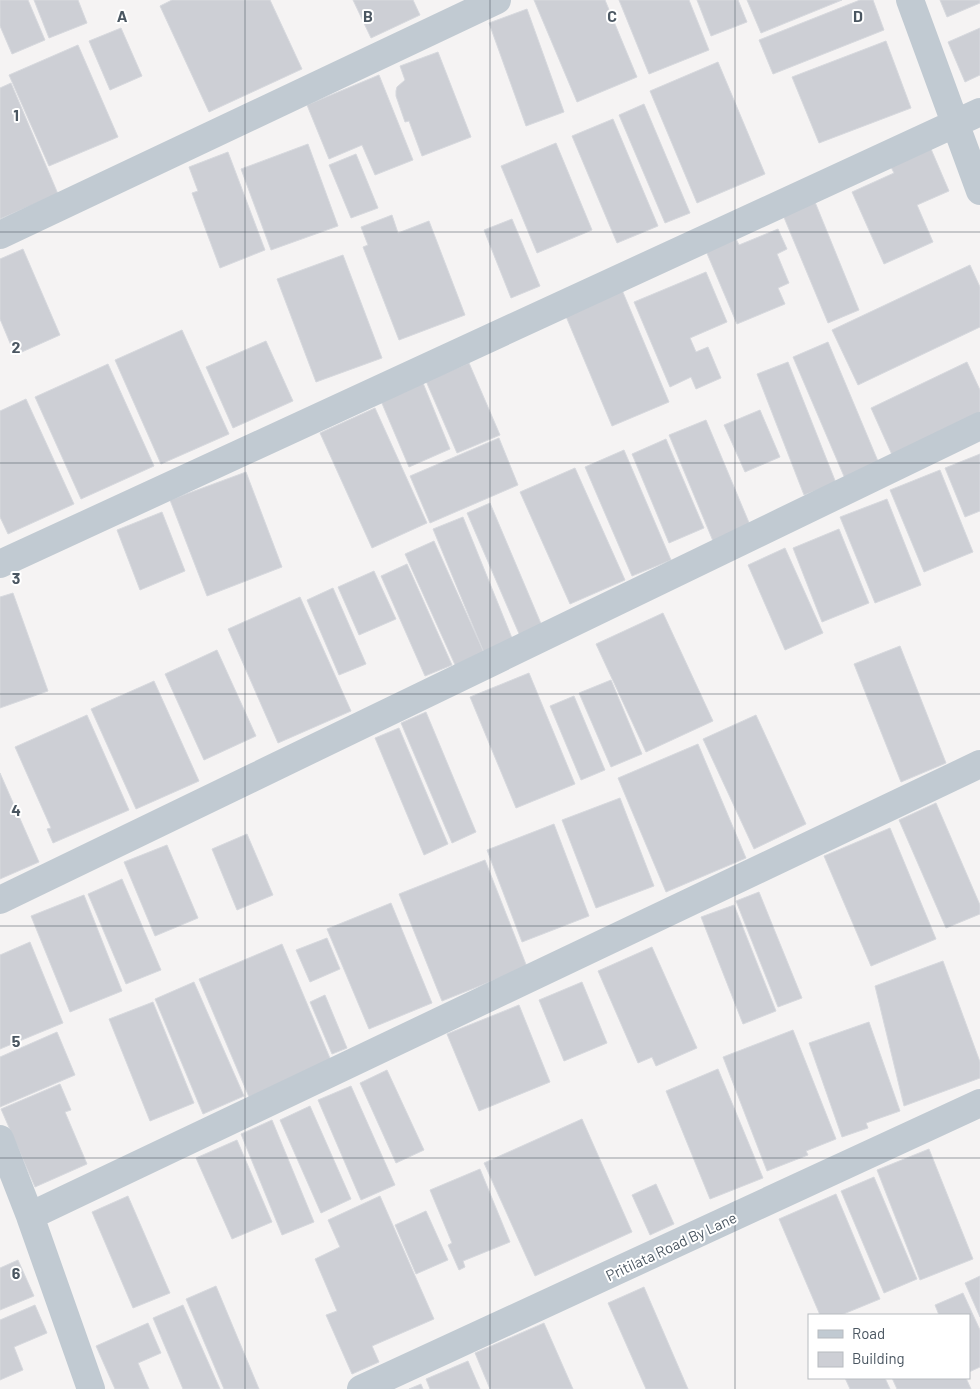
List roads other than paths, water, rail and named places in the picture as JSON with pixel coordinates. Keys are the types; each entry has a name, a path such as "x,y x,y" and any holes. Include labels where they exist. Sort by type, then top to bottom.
{"street":[{"path":"0,234 497,0"},
{"path":"910,0 980,191"},
{"path":"0,564 980,112"},
{"path":"0,900 980,426"},
{"path":"30,1216 980,764"},
{"name":"Pritilata Road By Lane","path":"361,1389 980,1103"},
{"path":"0,1140 30,1216 91,1389"}]}
